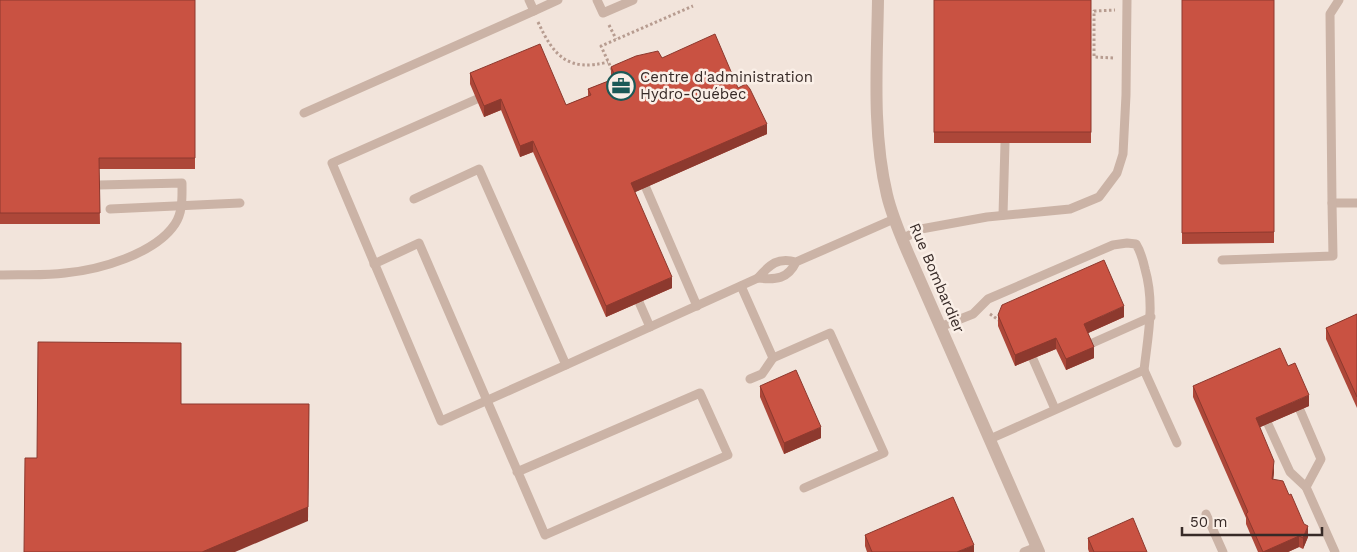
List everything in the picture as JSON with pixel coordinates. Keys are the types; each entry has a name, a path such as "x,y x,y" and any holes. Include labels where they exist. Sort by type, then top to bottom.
{"street":[{"name":"Rue Bombardier","path":"878,0 878,132 881,164 887,195 902,239 1038,549"}],"lane":[{"path":"529,0 534,11"},
{"path":"304,113 558,0"},
{"path":"597,0 603,13 633,0"},
{"path":"902,239 922,229 932,227 1003,216 1070,209 1095,200 1109,186 1118,173 1123,154 1127,0"},
{"path":"1222,260 1333,256 1330,14 1338,0"},
{"path":"476,99 332,163 441,421 758,278 768,266 785,259 796,262 894,219"},
{"path":"1003,216 1005,143"},
{"path":"414,199 479,170 566,365"},
{"path":"0,275 65,274 126,258 161,238 175,224 182,206 182,183 100,184"},
{"path":"646,188 697,306"},
{"path":"110,208 240,203"},
{"path":"1332,203 1357,203"},
{"path":"374,264 419,243 545,535 728,455 700,393 518,472"},
{"path":"940,327 973,314 988,299 1114,245 1136,244 1141,251 1150,285 1151,317 1144,370 1177,443"},
{"path":"758,278 774,279 782,276 791,272 796,262"},
{"path":"741,286 773,358"},
{"path":"639,302 650,327"},
{"path":"1088,345 1151,317"},
{"path":"750,379 764,377 773,358 830,333 884,453 804,488"},
{"path":"1033,359 1055,409"},
{"path":"990,438 1144,370"},
{"path":"1300,410 1321,458 1306,488"},
{"path":"1268,424 1290,472 1306,488 1335,552"},
{"path":"1206,514 1223,552"},
{"path":"1024,552 1038,549"}],"path":[{"path":"615,76 601,46 693,6"},
{"path":"1102,10 1094,11 1094,57 1126,58"},
{"path":"539,24 551,46 572,63 582,66 608,62"}],"building":[{"path":"0,0 195,0 195,158 99,158 100,213 0,213"},
{"path":"934,0 1091,0 1091,132 934,132"},
{"path":"1182,0 1274,0 1274,232 1182,233"},
{"path":"715,34 738,88 746,84 767,124 631,183 672,277 606,306 533,141 520,146 501,99 484,106 470,73 540,44 566,105 591,95 588,89 616,78 611,67 615,65 636,56 658,51 662,58"},
{"path":"1104,260 1124,306 1084,324 1094,347 1066,359 1056,338 1015,355 998,315 1002,305"},
{"path":"1357,314 1357,397 1326,328"},
{"path":"38,342 181,343 181,404 309,404 308,507 202,552 24,552 25,458 37,458"},
{"path":"1280,348 1288,366 1295,363 1309,395 1256,418 1274,461 1272,479 1283,481 1304,524 1308,526 1303,538 1299,536 1263,552 1246,514 1248,512 1193,386"},
{"path":"796,370 821,427 784,443 760,386"},
{"path":"953,497 974,545 957,552 872,552 865,535"},
{"path":"1133,518 1147,552 1094,552 1088,538"}],"place":[{"name":"Centre d'administration Hydro-Québec","path":"621,86"}]}
